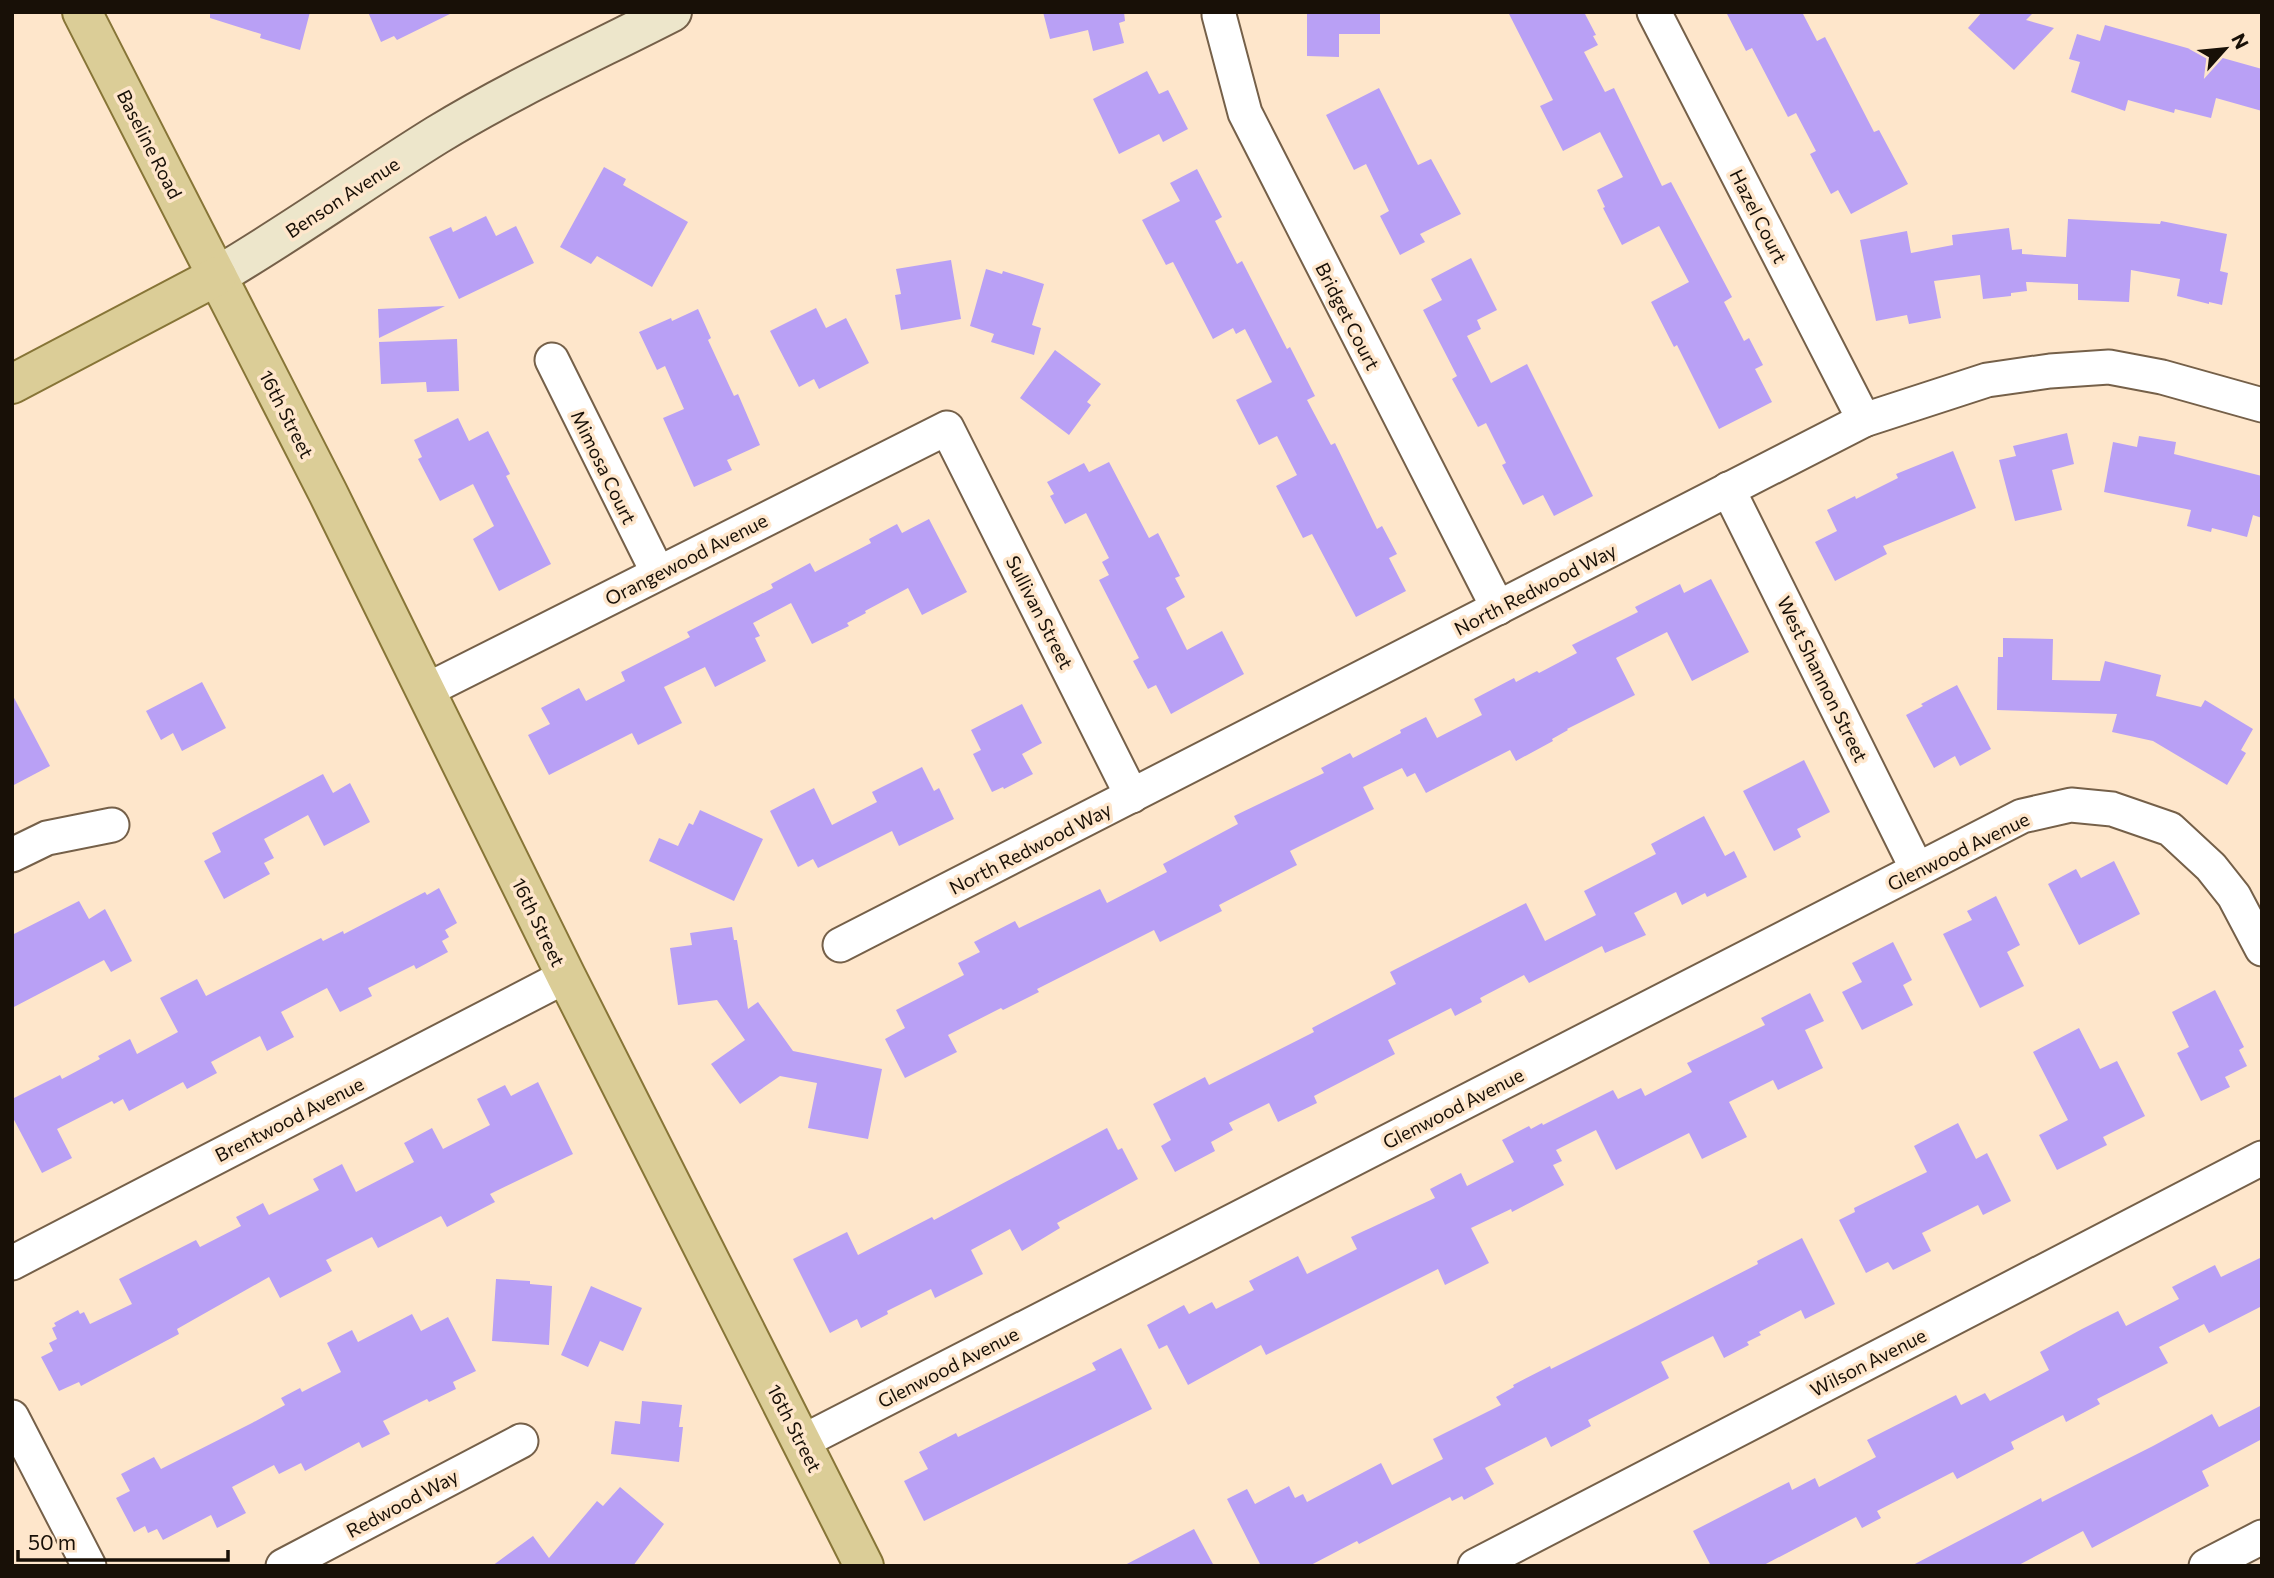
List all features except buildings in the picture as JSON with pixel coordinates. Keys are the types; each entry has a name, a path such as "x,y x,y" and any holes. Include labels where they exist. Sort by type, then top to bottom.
{"main road":[{"name":"Baseline Road","path":"82,12 218,276"},
{"name":"Benson Avenue","path":"12,384 218,276 438,134 672,12"},
{"name":"16th Street","path":"218,276 566,976 864,1566"}],"street":[{"name":"Hazel Court","path":"1654,12 1864,419"},
{"name":"Bridget Court","path":"1219,15 1245,113 1498,608"},
{"name":"Mimosa Court","path":"552,360 657,573"},
{"name":"North Redwood Way","path":"840,945 1864,419 1987,380 2050,371 2109,367 2162,377 2262,405"},
{"name":"Orangewood Avenue","path":"425,691 947,428"},
{"name":"Sullivan Street","path":"947,428 1132,796"},
{"name":"West Shannon Street","path":"1728,489 1917,869"},
{"name":"Glenwood Avenue","path":"802,1442 2022,816 2071,805 2112,809 2170,829 2234,896 2262,949"},
{"path":"12,855 47,838 112,825"},
{"name":"Brentwood Avenue","path":"12,1263 566,976"},
{"name":"Wilson Avenue","path":"1475,1566 2262,1158"},
{"path":"12,1417 89,1566"},
{"name":"Redwood Way","path":"283,1566 521,1441"},
{"path":"2206,1566 2262,1537"}]}
